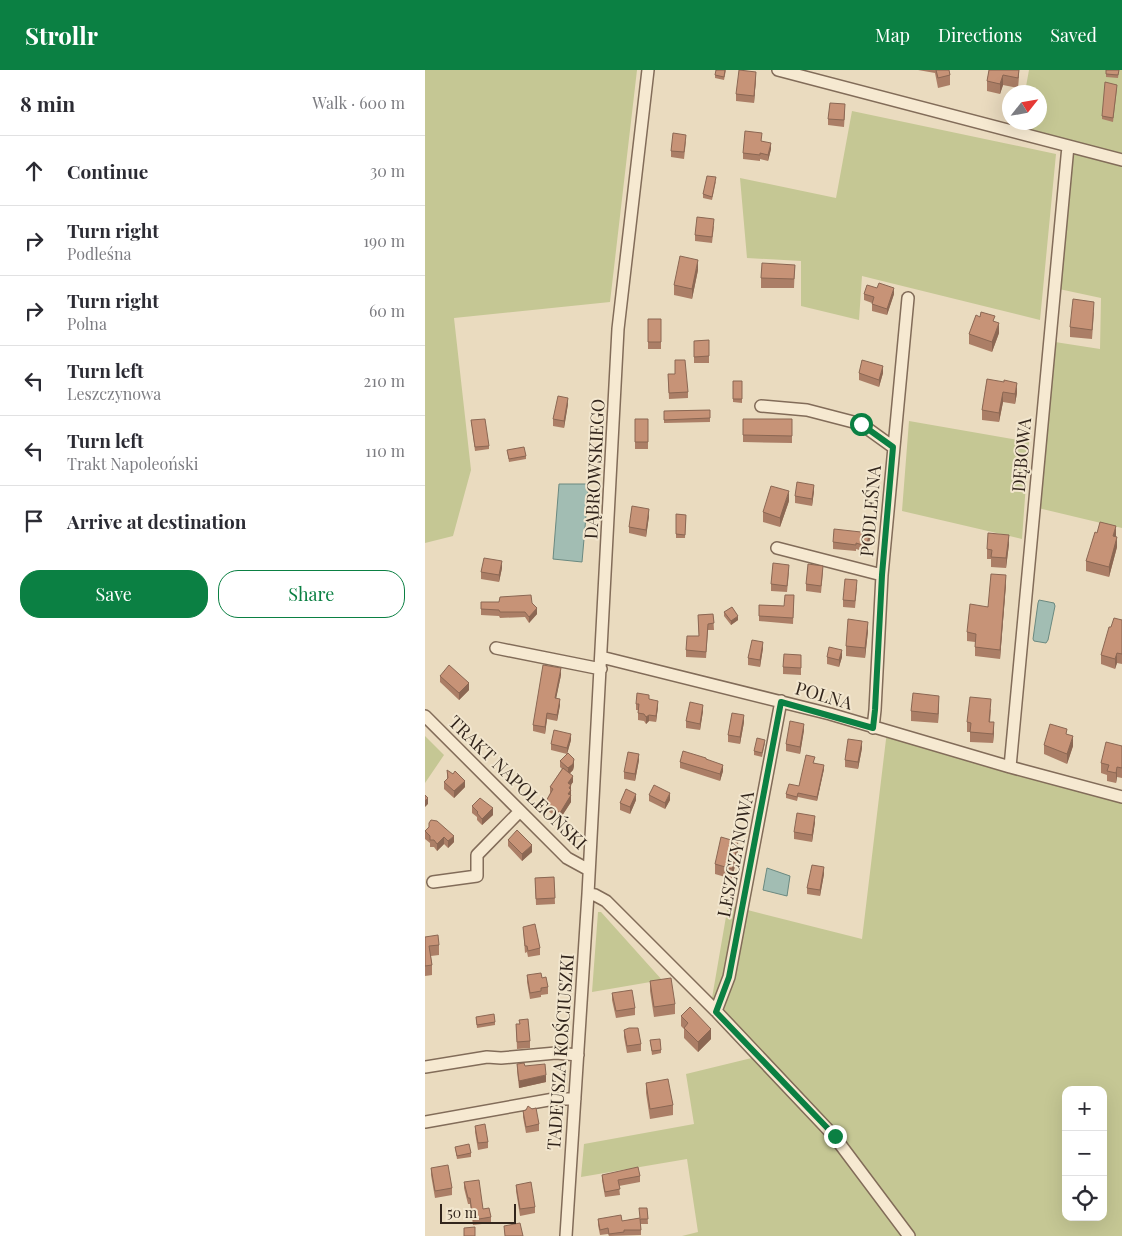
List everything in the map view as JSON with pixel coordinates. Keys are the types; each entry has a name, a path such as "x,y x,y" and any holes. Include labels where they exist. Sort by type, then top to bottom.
{"street":[{"name":"DĄBROWSKIEGO","path":"589,870 618,329 648,70"},
{"path":"778,70 1122,160"},
{"name":"DĘBOWA","path":"1010,767 1068,146"},
{"name":"PODLEŚNA","path":"873,728 882,575 908,298"},
{"path":"761,406 807,410 861,424 893,447"},
{"path":"777,548 882,575"},
{"name":"POLNA","path":"495,648 601,663 781,702 1122,797"},
{"name":"LESZCZYNOWA","path":"716,1012 729,977 781,702"},
{"name":"TRAKT NAPOLEOŃSKI","path":"425,716 567,858 589,870"},
{"path":"433,882 477,876 477,855 519,811"},
{"name":"TADEUSZA KOŚCIUSZKI","path":"566,1236 589,870"},
{"path":"588,894 595,895 606,901 835,1136 909,1236"},
{"path":"425,1067 487,1057 501,1058 556,1053 578,1055"},
{"path":"425,1122 554,1098 575,1099"}],"green space":[{"path":"425,70 637,70 610,302 454,318 471,470 453,536 425,543"},
{"path":"1029,70 1122,70 1122,159 1025,130 1047,130 1047,85 1026,85"},
{"path":"852,111 1056,154 1040,320 862,276 859,320 801,306 801,261 747,258 740,178 836,198"},
{"path":"1068,146 1122,161 1122,528 1034,507 1055,342 1100,349 1101,298 1059,289"},
{"path":"909,421 1029,442 1022,539 902,511"},
{"path":"887,731 1122,797 1122,1236 682,1236 698,1232 687,1159 581,1177 584,1144 694,1124 686,1074 764,1055 712,998 728,905 862,939"},
{"path":"425,736 444,755 425,783"},
{"path":"598,912 601,912 662,980 592,992"}],"shaded area":[{"path":"559,484 587,484 588,493 582,562 553,559"},
{"path":"1039,600 1054,603 1055,606 1046,643 1034,641 1033,639"},
{"path":"767,868 790,876 787,896 763,890"}],"building":[{"path":"716,70 725,70 724,77 715,75"},
{"path":"739,70 756,72 754,96 736,94"},
{"path":"936,70 949,70 950,75 938,78"},
{"path":"989,70 1019,70 1018,78 1003,75 1000,84 987,81"},
{"path":"1106,70 1119,70 1118,75 1106,74"},
{"path":"1105,82 1117,85 1113,118 1102,116"},
{"path":"830,103 845,104 844,120 828,119"},
{"path":"745,131 762,133 761,141 771,143 768,155 743,153"},
{"path":"673,133 686,135 684,152 671,151"},
{"path":"707,176 716,177 712,197 703,194"},
{"path":"697,217 714,219 712,237 695,235"},
{"path":"680,256 698,260 692,289 674,285"},
{"path":"762,263 795,265 794,279 761,278"},
{"path":"879,283 894,288 887,309 872,304 874,297 864,294 867,285 877,288"},
{"path":"1073,299 1094,302 1092,330 1070,327"},
{"path":"981,312 995,316 993,321 999,323 992,342 969,334 976,315 980,317"},
{"path":"648,319 661,319 661,342 648,342"},
{"path":"709,340 709,356 694,357 694,341"},
{"path":"675,360 685,360 688,392 669,393 668,374 675,374"},
{"path":"862,360 883,366 879,380 859,373"},
{"path":"987,379 1017,383 1015,394 1003,392 999,413 982,410"},
{"path":"733,381 742,381 742,399 733,399"},
{"path":"558,396 568,398 564,421 553,419"},
{"path":"710,410 710,418 664,420 664,411"},
{"path":"485,419 489,446 475,447 471,420"},
{"path":"635,419 648,419 648,442 635,442"},
{"path":"743,419 792,419 792,436 743,435"},
{"path":"524,447 526,456 509,459 507,450"},
{"path":"797,482 814,485 812,499 795,496"},
{"path":"771,486 789,491 780,518 763,512"},
{"path":"632,506 649,509 646,530 629,527"},
{"path":"676,514 686,515 685,535 676,534"},
{"path":"1100,522 1116,526 1113,536 1117,537 1109,567 1086,561"},
{"path":"862,527 871,530 866,546 856,543 856,545 833,542 834,529 861,532"},
{"path":"988,533 1009,535 1006,558 991,557 992,550 987,549"},
{"path":"484,558 502,561 499,575 481,572"},
{"path":"773,563 789,565 787,586 771,584"},
{"path":"808,564 823,566 821,586 806,584"},
{"path":"991,574 1006,575 1000,650 975,647 976,634 967,632 970,604 988,607"},
{"path":"845,579 857,580 855,601 843,600"},
{"path":"531,595 532,603 537,608 529,617 525,612 500,612 499,610 481,609 481,602 499,602 500,597"},
{"path":"785,595 794,595 793,618 759,616 759,605 784,606"},
{"path":"732,607 738,616 731,621 724,612"},
{"path":"713,614 714,623 708,624 706,652 686,650 687,636 699,636 698,615"},
{"path":"1114,618 1122,620 1122,654 1117,653 1115,659 1101,655 1109,627 1111,627"},
{"path":"848,619 868,622 865,648 846,646"},
{"path":"752,640 763,642 760,660 748,658"},
{"path":"829,647 842,650 839,660 827,657"},
{"path":"784,654 801,655 801,668 783,667"},
{"path":"449,665 469,683 459,693 440,676"},
{"path":"543,665 561,668 555,698 560,699 557,715 547,713 545,727 533,725"},
{"path":"637,693 649,695 649,699 658,701 656,716 649,715 646,717 644,714 638,713 639,704 636,704"},
{"path":"913,693 939,696 938,714 911,711"},
{"path":"970,697 991,699 989,722 994,722 993,734 970,732 971,723 967,722"},
{"path":"690,702 703,705 700,724 686,721"},
{"path":"732,713 744,715 740,737 728,735"},
{"path":"790,721 804,724 800,747 786,744"},
{"path":"1050,724 1067,729 1066,734 1073,736 1067,754 1044,745"},
{"path":"554,730 571,734 567,748 551,744"},
{"path":"757,738 765,740 762,753 754,751"},
{"path":"848,739 862,741 858,762 845,760"},
{"path":"1106,742 1122,746 1122,768 1117,767 1116,773 1107,771 1109,765 1101,763"},
{"path":"683,751 723,765 720,774 680,762"},
{"path":"628,752 639,754 635,774 624,772"},
{"path":"568,753 574,759 573,764 568,768 560,761"},
{"path":"806,755 815,757 813,763 824,765 817,797 798,793 797,797 786,794 789,784 799,786"},
{"path":"563,768 573,776 568,783 571,785 569,788 571,790 568,794 571,795 560,813 545,803 553,789 550,787"},
{"path":"447,770 453,774 455,771 465,781 454,791 444,782 448,778"},
{"path":"654,785 670,793 665,803 649,795"},
{"path":"626,789 636,794 630,807 620,803"},
{"path":"480,798 493,808 482,819 472,806"},
{"path":"797,813 815,816 812,835 794,832"},
{"path":"431,820 437,821 454,836 448,841 444,837 437,844 434,840 430,840 430,836 425,831 429,827"},
{"path":"517,830 532,845 522,854 508,840"},
{"path":"721,837 738,842 732,869 715,864"},
{"path":"812,865 824,867 820,890 807,888"},
{"path":"554,877 555,898 536,899 535,878"},
{"path":"535,924 540,948 528,951 527,946 525,946 523,927"},
{"path":"438,935 439,945 429,946 432,965 425,966 425,937"},
{"path":"541,973 542,978 546,977 548,987 541,988 541,991 530,993 527,975"},
{"path":"671,978 675,1004 654,1007 650,981"},
{"path":"632,990 635,1008 616,1011 612,993"},
{"path":"690,1007 711,1029 698,1042 684,1028 688,1023 681,1016"},
{"path":"494,1014 495,1022 477,1025 476,1017"},
{"path":"528,1019 530,1041 517,1042 516,1024 520,1024 519,1020"},
{"path":"638,1028 641,1044 627,1046 624,1030"},
{"path":"660,1039 661,1050 652,1051 650,1040"},
{"path":"524,1063 525,1066 545,1064 546,1075 519,1081 517,1064"},
{"path":"668,1079 673,1105 650,1109 646,1083"},
{"path":"528,1106 532,1109 536,1108 539,1124 526,1127 523,1111"},
{"path":"485,1124 488,1142 478,1143 475,1126"},
{"path":"469,1144 471,1153 457,1156 455,1147"},
{"path":"448,1165 452,1188 435,1191 431,1168"},
{"path":"638,1167 640,1176 618,1180 620,1189 605,1192 602,1175"},
{"path":"479,1180 483,1209 489,1208 491,1217 473,1220 470,1198 468,1198 464,1182"},
{"path":"531,1182 535,1207 520,1209 516,1185"},
{"path":"639,1208 647,1208 648,1219 640,1219 641,1230 624,1230 624,1232 609,1234 608,1228 600,1230 598,1219 621,1215 622,1221 640,1218"},
{"path":"520,1223 523,1236 505,1236 504,1226"},
{"path":"475,1227 475,1236 464,1236 464,1228"}],"route":[{"path":"835,1136 716,1012 729,977 781,702 830,714 873,728 882,575 893,447 861,424"}]}
